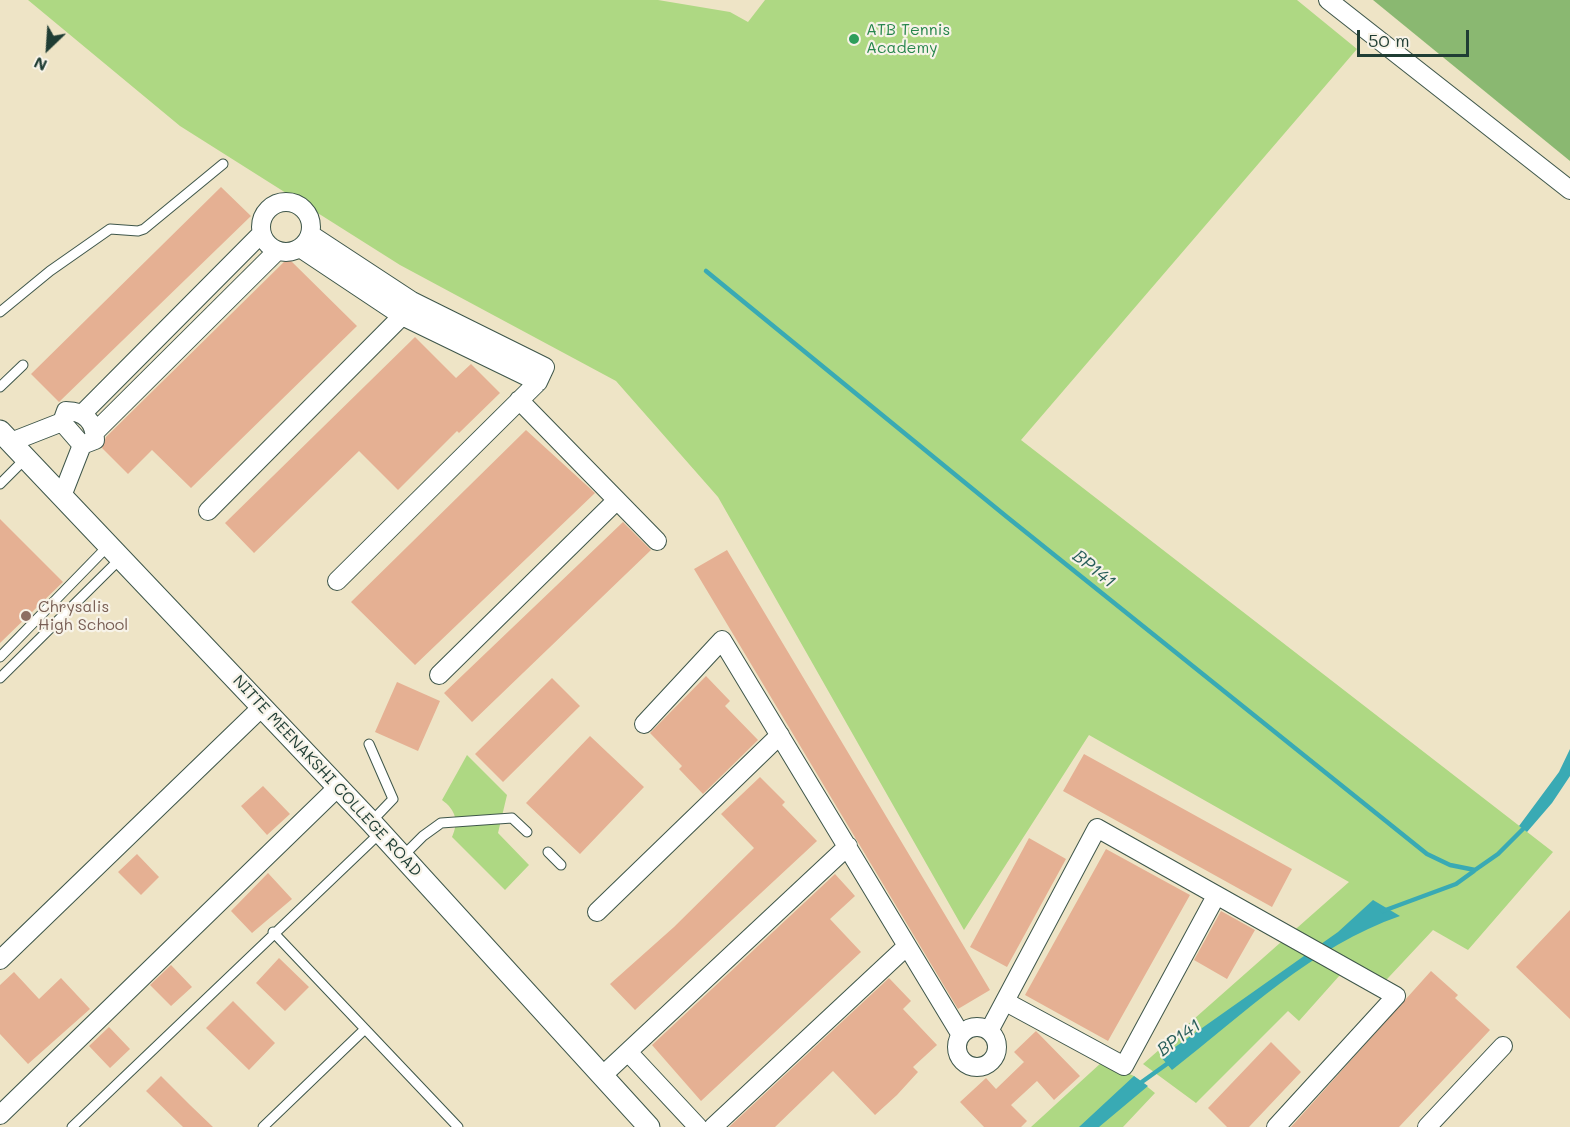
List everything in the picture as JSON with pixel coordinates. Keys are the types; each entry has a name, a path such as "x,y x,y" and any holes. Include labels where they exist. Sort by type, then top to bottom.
{"street":[{"path":"1328,0 1570,190"},
{"path":"284,202 299,205 305,210 311,224 305,241 288,253 277,251 269,246 261,234 261,219 265,212 270,207 284,202"},
{"path":"82,414 261,234"},
{"path":"305,241 407,309 545,366 538,382 337,581"},
{"path":"88,439 277,251"},
{"path":"208,511 407,309"},
{"path":"519,400 657,541"},
{"path":"62,422 66,411 82,414 93,425 62,496"},
{"path":"62,422 88,439"},
{"path":"6,440 62,422"},
{"name":"NITTE MEENAKSHI COLLEGE ROAD","path":"6,440 26,458 376,827 650,1127"},
{"path":"439,675 617,500"},
{"path":"644,724 722,640 961,1035"},
{"path":"0,960 262,707"},
{"path":"597,912 780,735"},
{"path":"0,1115 338,787"},
{"path":"989,1031 1096,828 1396,996 1276,1127"},
{"path":"603,1076 848,846"},
{"path":"1006,1002 1124,1066 1216,896"},
{"path":"713,1127 907,946"},
{"path":"975,1027 989,1031 995,1038 998,1050 992,1062 980,1068 966,1065 958,1055 957,1043 961,1035 975,1027"},
{"path":"1427,1127 1503,1046"},
{"path":"628,1052 699,1127"}],"lane":[{"path":"0,312 50,271 111,229 138,231 144,229 223,164"},
{"path":"0,387 23,365"},
{"path":"0,484 26,458"},
{"path":"0,657 115,552"},
{"path":"0,678 115,552"},
{"path":"72,1127 273,932 376,827 393,799 369,744"},
{"path":"403,856 423,836 441,823 512,818 527,832"},
{"path":"548,852 561,865"},
{"path":"273,932 458,1127"},
{"path":"263,1127 365,1029"}],"green space":[{"path":"28,0 658,0 730,12 748,22 765,0 1297,0 1357,49 1021,440 1553,852 1468,950 1433,930 1374,993 1348,966 1299,1021 1288,1011 1196,1103 1143,1064 1349,882 1089,735 964,930 718,497 616,381 400,265 180,126"},
{"path":"1373,0 1570,0 1570,161"},
{"path":"467,755 507,795 498,833 529,865 505,890 452,837 455,817 442,800"},
{"path":"1102,1062 1134,1076 1155,1093 1123,1127 1031,1127"}],"water":[{"path":"1570,749 1570,776 1552,803 1527,832 1519,826 1559,772"},
{"path":"1373,900 1400,916 1368,929 1309,963 1280,983 1172,1070 1161,1057 1338,932"},
{"path":"1134,1076 1148,1086 1099,1127 1079,1127"}],"building":[{"path":"221,187 251,216 59,402 31,374"},
{"path":"288,258 357,326 191,488 152,450 128,474 102,448 106,437"},
{"path":"415,337 456,378 471,364 500,393 459,433 457,431 398,490 359,451 254,553 225,523"},
{"path":"526,430 595,493 415,665 351,602"},
{"path":"0,519 63,582 0,643"},
{"path":"623,522 651,550 472,722 444,693"},
{"path":"727,550 990,990 958,1009 694,569"},
{"path":"706,676 730,701 725,706 758,740 703,794 679,769 682,766 650,733"},
{"path":"552,678 580,706 503,782 475,754"},
{"path":"397,682 440,701 418,751 375,732"},
{"path":"590,736 644,787 580,854 526,803"},
{"path":"1084,754 1292,869 1272,907 1063,791"},
{"path":"760,777 785,802 782,805 817,841 635,1010 610,984 674,927 754,848 721,814"},
{"path":"263,786 290,814 267,835 241,806"},
{"path":"1029,838 1066,859 1007,967 970,947"},
{"path":"1106,849 1190,895 1108,1041 1025,995"},
{"path":"137,854 159,877 141,895 118,872"},
{"path":"268,873 292,899 252,933 231,911"},
{"path":"835,874 855,896 830,919 861,952 701,1101 652,1045"},
{"path":"1570,910 1570,1019 1516,967"},
{"path":"1221,911 1255,930 1227,979 1194,960"},
{"path":"279,958 309,987 285,1011 256,983"},
{"path":"171,965 192,987 171,1006 150,985"},
{"path":"1431,971 1458,995 1455,998 1490,1030 1399,1127 1291,1127"},
{"path":"14,972 39,999 61,978 90,1009 28,1064 0,1034 0,985"},
{"path":"889,978 911,1001 903,1009 937,1045 913,1067 918,1072 897,1095 875,1115 833,1071 775,1127 729,1127"},
{"path":"233,1001 275,1043 249,1070 206,1028"},
{"path":"109,1027 130,1049 110,1068 89,1046"},
{"path":"1036,1031 1080,1076 1054,1100 1037,1081 1011,1105 1027,1121 1021,1127 984,1127 960,1102 986,1078 996,1089 1024,1062 1014,1052"},
{"path":"1271,1042 1301,1072 1249,1127 1227,1127 1208,1108"},
{"path":"161,1076 213,1127 183,1127 146,1091"}],"waterway":[{"name":"BP141","path":"706,271 1007,517 1427,854 1450,865 1475,870 1498,854 1527,825"},
{"name":"BP141","path":"1383,911 1456,884 1474,871"},
{"name":"BP141","path":"1139,1084 1171,1061"}],"place":[{"name":"ATB Tennis Academy","path":"854,39"},
{"name":"Chrysalis High School","path":"26,616"}]}
